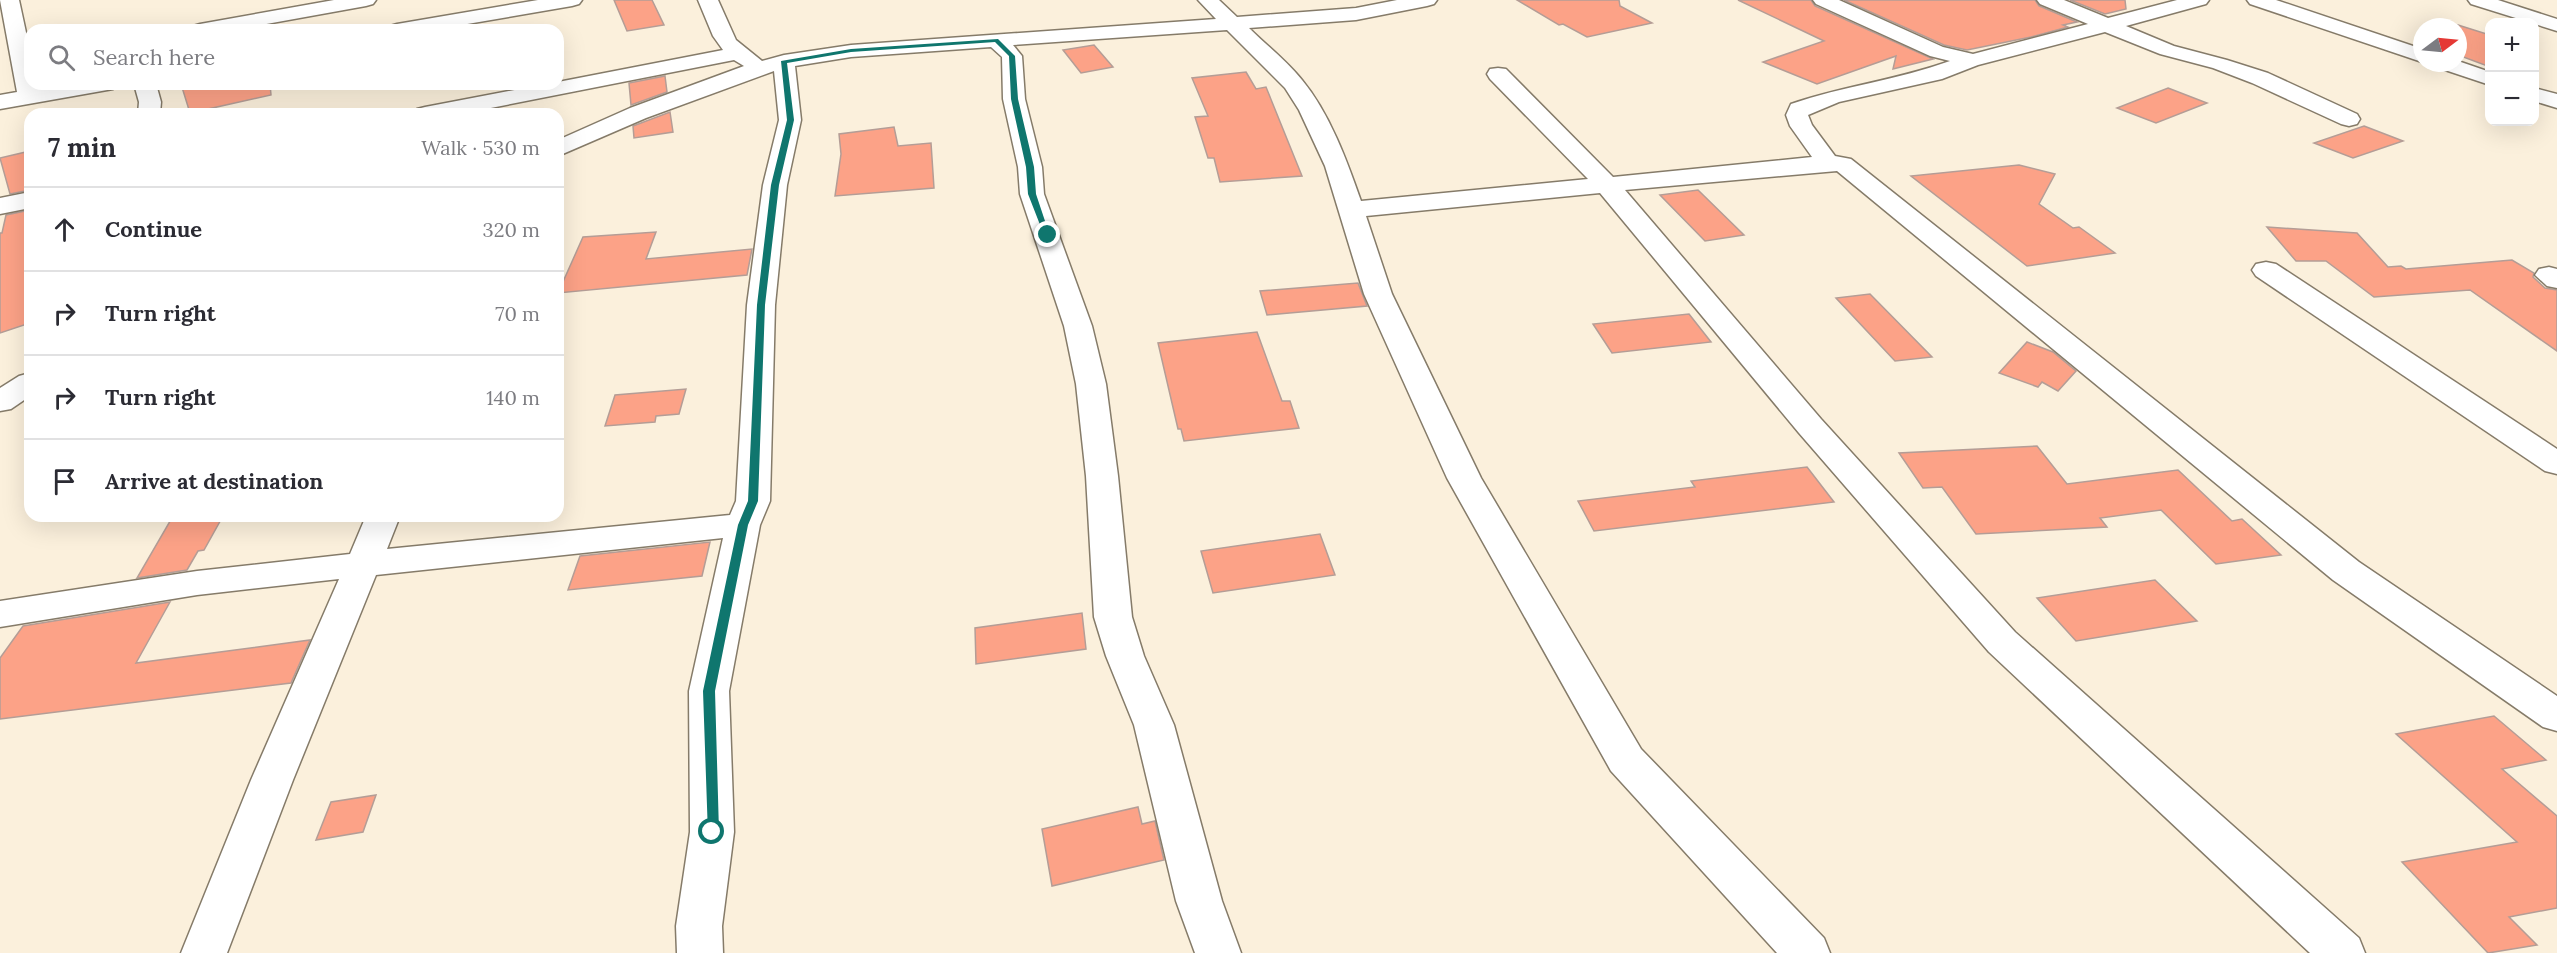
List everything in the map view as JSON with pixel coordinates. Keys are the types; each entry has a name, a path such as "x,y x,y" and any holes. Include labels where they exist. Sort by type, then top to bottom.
{"street":[{"path":"9,0 24,49"},
{"path":"233,24 366,0"},
{"path":"432,24 572,0"},
{"path":"708,0 718,27 735,54"},
{"path":"1208,0 1294,84 1310,110 1337,166 1378,294 1464,478 1626,760 1807,953"},
{"path":"564,146 638,113 773,64 851,51 1356,14 1428,0"},
{"path":"1823,0 1937,52 1973,60"},
{"path":"2047,0 2167,50 2220,64 2260,78 2349,119"},
{"path":"1828,163 1801,126 1797,115 1799,109 1832,97 1934,74 1973,60 2199,0"},
{"path":"2257,0 2413,53"},
{"path":"2478,0 2557,24"},
{"path":"996,40 1012,56 1014,99 1030,167 1032,194 1078,326 1091,384 1102,476 1113,617 1125,656 1154,725 1199,901 1218,953"},
{"path":"564,87 735,54 773,64"},
{"path":"700,953 699,926 712,832 709,691 743,525 753,501 761,305 775,185 790,120 773,64"},
{"path":"2467,71 2485,77"},
{"path":"1498,74 1606,184 1810,426 2002,642 2342,953"},
{"path":"28,90 29,96"},
{"path":"0,102 67,90"},
{"path":"147,90 149,108"},
{"path":"456,108 549,90"},
{"path":"2539,95 2557,102"},
{"path":"1351,210 1828,163 1843,164 2346,571 2557,716"},
{"path":"0,206 24,201"},
{"path":"2266,270 2557,464"},
{"path":"0,402 24,386"},
{"path":"204,953 272,780 380,522"},
{"path":"0,614 197,583 743,525"}],"building":[{"path":"614,0 652,0 664,25 627,31"},
{"path":"1517,0 1619,0 1620,6 1652,23 1587,37 1563,24 1559,25"},
{"path":"1738,0 1811,0 1815,6 1933,59 1893,69 1896,56 1817,84 1763,62 1824,41"},
{"path":"1844,0 2035,0 2039,6 2077,22 2063,25 2068,27 2031,37 1967,50 1944,45"},
{"path":"2070,0 2125,0 2126,9 2105,14"},
{"path":"2467,28 2485,33 2485,65 2467,58"},
{"path":"1094,45 1113,67 1081,73 1063,50"},
{"path":"1246,72 1256,89 1266,87 1302,176 1220,182 1214,158 1208,158 1195,117 1208,116 1192,78"},
{"path":"665,76 667,92 631,105 629,83"},
{"path":"2168,88 2207,103 2156,123 2117,108"},
{"path":"183,90 271,90 271,95 212,108 188,108"},
{"path":"670,112 673,132 634,138 633,126"},
{"path":"2364,126 2403,141 2353,158 2314,143"},
{"path":"894,127 898,146 931,143 934,188 835,196 841,154 839,134"},
{"path":"24,152 24,191 10,194 0,158"},
{"path":"2019,165 2055,174 2039,204 2073,228 2079,227 2115,253 2027,266 1911,176"},
{"path":"1698,190 1744,235 1705,241 1660,195"},
{"path":"24,211 24,325 0,333 0,233 2,233 6,215"},
{"path":"2267,227 2357,233 2388,267 2401,266 2406,269 2512,260 2534,273 2533,277 2545,288 2557,290 2557,351 2470,290 2374,297 2326,261 2296,261"},
{"path":"656,232 646,259 752,249 747,275 564,292 564,280 583,237"},
{"path":"1358,283 1367,306 1267,315 1260,291"},
{"path":"1870,294 1932,357 1895,361 1836,298"},
{"path":"1689,314 1711,342 1612,353 1593,324"},
{"path":"1257,332 1282,401 1290,401 1299,428 1184,441 1181,429 1178,429 1158,343"},
{"path":"2027,342 2053,352 2076,371 2058,391 2042,382 2038,387 1999,373"},
{"path":"686,389 679,414 656,416 655,422 605,426 615,395"},
{"path":"2037,446 2067,484 2178,470 2232,521 2242,519 2281,555 2216,564 2161,510 2100,518 2107,527 1976,534 1942,487 1923,488 1899,453"},
{"path":"1807,467 1834,502 1594,531 1578,501 1695,487 1691,481"},
{"path":"170,522 220,522 204,550 198,551 187,570 137,578"},
{"path":"1320,534 1335,575 1213,593 1201,551"},
{"path":"710,542 702,576 568,590 580,556"},
{"path":"2155,580 2197,621 2076,641 2037,598"},
{"path":"170,602 136,663 310,640 291,683 0,719 0,658 23,626"},
{"path":"1082,613 1086,649 976,664 975,628"},
{"path":"2494,716 2546,760 2502,769 2557,816 2557,908 2509,917 2537,945 2488,953 2402,862 2517,842 2396,734"},
{"path":"376,795 363,832 316,840 331,802"},
{"path":"1138,807 1142,824 1155,821 1164,860 1052,886 1042,829"}],"route":[{"path":"712,832 709,691 743,525 753,501 761,305 775,185 790,120 784,61 851,51 996,40 1012,56 1014,99 1030,167 1032,194 1048,235"}]}
